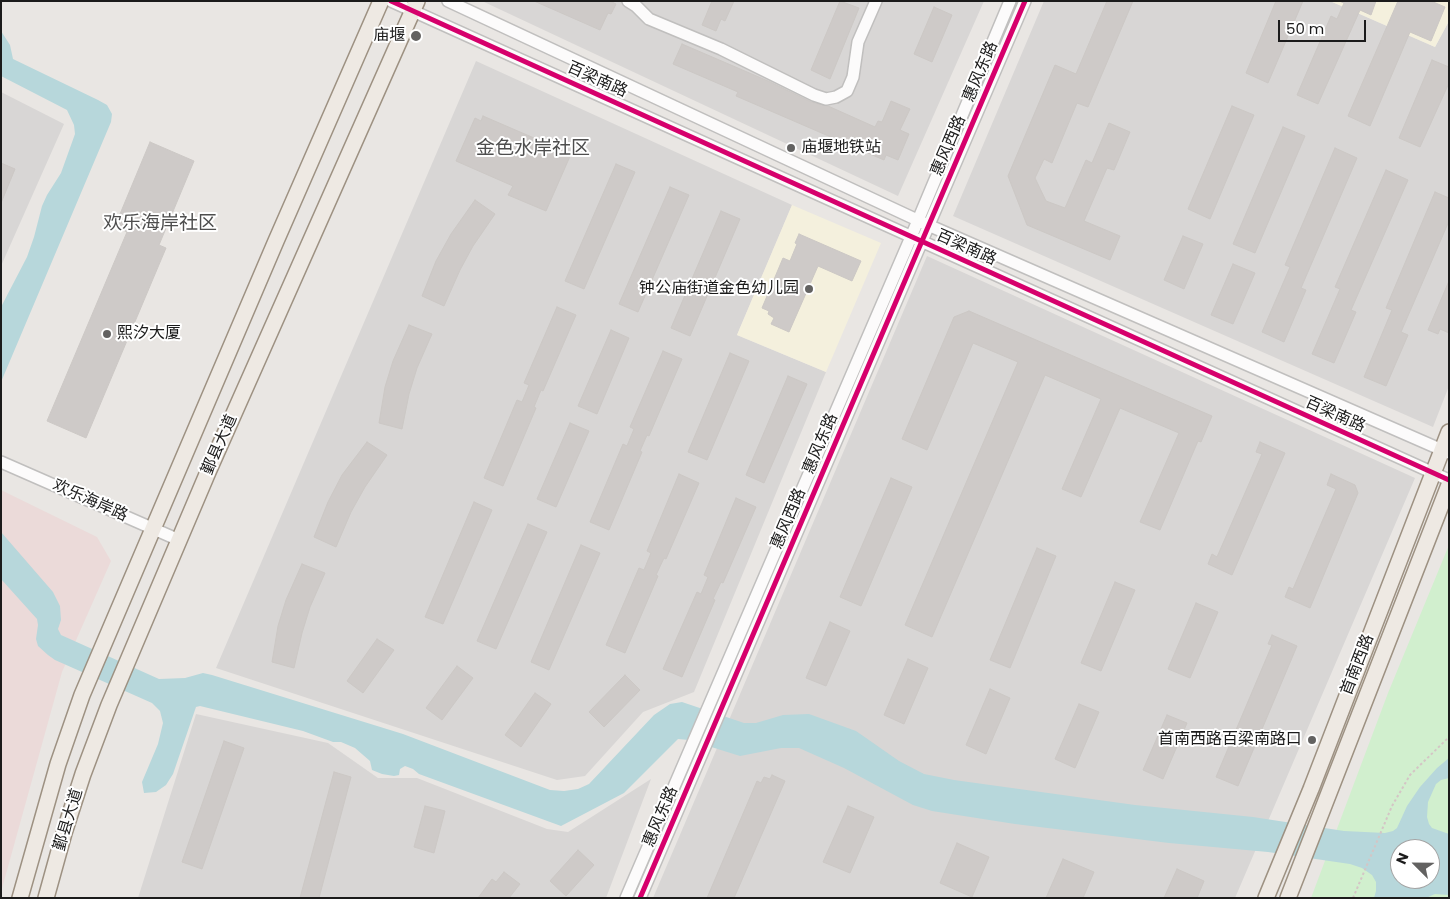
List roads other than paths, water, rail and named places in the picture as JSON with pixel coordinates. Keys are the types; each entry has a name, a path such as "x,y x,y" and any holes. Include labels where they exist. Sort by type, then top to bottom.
{"main road":[{"name":"鄞县大道","path":"20,898 58,764 82,696 276,241 381,1"},
{"name":"鄞县大道","path":"46,898 83,774 105,714 179,540 415,6"},
{"name":"首南西路","path":"1266,898 1311,789 1432,473 1445,451 1449,432"},
{"name":"首南西路","path":"1288,898 1449,485"}],"street":[{"name":"百梁南路","path":"391,1 415,6 916,239 1449,480"},
{"name":"百梁南路","path":"448,1 928,226 1445,451"},
{"path":"628,1 649,19 721,49 814,95 826,99 836,97 847,91 853,76 858,42 876,1"},
{"name":"惠风西路","path":"626,898 916,239 917,220 1010,1"},
{"name":"惠风东路","path":"640,898 916,239 928,226 1025,1"},
{"name":"欢乐海岸路","path":"1,462 179,540"}],"water":[{"path":"1,31 10,45 13,59 107,105 112,114 111,122 1,382 1,307 27,257 42,206 61,173 75,134 74,125 67,110 1,76"},
{"path":"1,532 53,592 60,606 61,620 58,629 61,635 159,679 185,678 203,673 212,675 403,734 550,790 578,789 589,784 654,715 670,704 682,702 744,723 756,723 783,715 809,714 856,731 899,761 924,774 954,780 1135,805 1253,817 1344,831 1385,833 1393,831 1397,828 1407,806 1420,787 1449,758 1449,778 1441,780 1436,784 1428,802 1427,817 1432,828 1449,834 1449,895 1435,894 1426,898 1374,898 1376,882 1372,875 1362,868 1350,864 1268,852 1169,843 1015,824 932,811 913,805 844,768 799,748 781,748 740,756 689,740 678,739 624,793 561,826 419,774 405,766 400,769 399,775 382,774 372,770 370,761 355,748 341,742 333,742 303,731 200,706 196,707 173,774 166,785 156,792 144,793 142,782 158,744 163,723 160,711 152,703 55,660 48,655 38,646 36,639 37,619 1,579"}],"place":[{"name":"庙堰","path":"416,36"},
{"name":"庙堰地铁站","path":"791,148"},
{"name":"钟公庙街道金色幼儿园","path":"809,289"},
{"name":"熙汐大厦","path":"107,334"},
{"name":"首南西路百梁南路口","path":"1312,740"}],"district":[{"name":"金色水岸社区","path":"533,149"},
{"name":"欢乐海岸社区","path":"160,224"}]}
